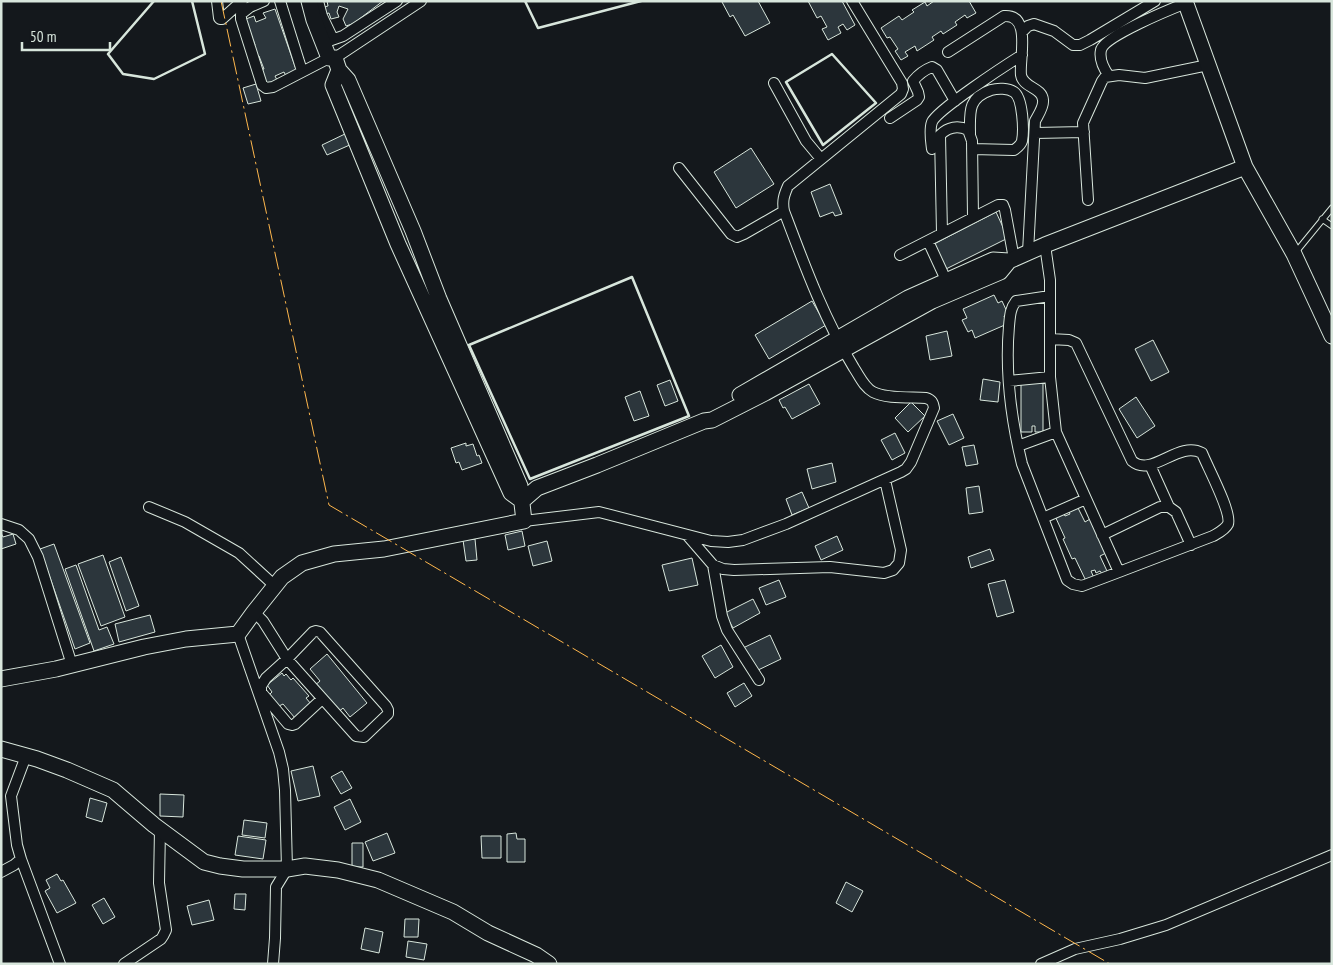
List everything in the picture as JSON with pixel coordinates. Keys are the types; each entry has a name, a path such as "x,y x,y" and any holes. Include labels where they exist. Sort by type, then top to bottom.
{"street":[{"path":"217,1 219,18 222,19 242,1"},
{"path":"264,1 250,7 241,14 241,19 262,85 266,88 273,87 302,71 334,62 421,1"},
{"path":"280,1 302,71"},
{"path":"308,1 314,20 328,41"},
{"path":"318,1 334,62 348,80 410,222 439,299 520,486 524,521"},
{"path":"328,41 343,36 397,1"},
{"path":"1,679 72,666 152,646 238,634 282,577 302,563 334,554 384,549 524,521 599,512 711,540 728,542 743,540 786,524 906,469 911,462 934,408 934,403 926,398 882,395 872,391 865,385 840,344 814,291 782,202 788,186 901,94 903,89 902,83 852,1"},
{"path":"1022,32 1028,26 1040,25 1073,45 1080,45 1155,1"},
{"path":"1109,76 1101,59 1100,51 1103,46 1116,35 1186,2 1245,166 1294,254 1331,331"},
{"path":"948,52 1004,16 1015,19 1019,24 1022,32 1022,79 1041,93 1043,99 1043,105 1035,122 1028,252"},
{"path":"932,149 930,133 934,119 1022,55"},
{"path":"1088,200 1084,122 1105,77 1119,75 1145,78 1208,65"},
{"path":"890,118 917,100 919,97 918,92 913,81 926,69 932,67 937,70 955,102"},
{"path":"774,83 806,141 821,158"},
{"path":"972,149 1014,150 1022,143 1021,108 1019,98 1014,92 997,88 989,91 977,97 970,113 973,217"},
{"path":"942,233 940,135 945,130 957,127 968,130 970,135"},
{"path":"1034,133 1084,132"},
{"path":"911,304 932,300 1000,272 1011,260 1028,252 1245,166"},
{"path":"679,168 731,234 737,237 784,211"},
{"path":"900,255 973,217 998,205 1003,205 1011,260"},
{"path":"928,241 946,280"},
{"path":"1045,245 1050,280 1050,377 1056,432 1119,572"},
{"path":"522,501 537,488 598,465 704,420 712,420 763,388 911,304 946,280 993,260 1011,260"},
{"path":"1050,296 1016,301 1011,307 1008,347 1009,394 1022,464 1067,580 1082,586 1222,532 1228,524 1228,517 1202,453 1197,450 1189,450 1150,465 1137,466 1132,461 1076,343 1069,340 1050,340"},
{"path":"1009,381 1050,377"},
{"path":"1018,446 1056,432"},
{"path":"1150,465 1169,507 1176,512 1191,545"},
{"path":"686,534 713,565 723,569 830,567 884,573 893,570 899,564 901,550 884,480"},
{"path":"1044,518 1086,498"},
{"path":"149,507 185,522 239,553 275,586"},
{"path":"1102,535 1160,507 1169,507"},
{"path":"1,524 19,530 30,539 38,557 72,666"},
{"path":"713,565 722,616 727,630 759,680"},
{"path":"254,612 263,621 287,659 356,736 364,737 388,714 386,706 320,632 316,631 313,632 287,659 266,678 261,686 261,692 288,724 292,725 322,699"},
{"path":"238,634 279,752 283,769 287,869 276,887 273,964"},
{"path":"1,749 67,770 113,790 204,862 243,869 287,869 305,866 338,870 378,880 453,912 488,933 536,955 549,964"},
{"path":"26,756 11,796 18,845 21,859 60,964"},
{"path":"124,964 161,939 165,934 160,883 160,829"},
{"path":"1041,964 1075,949 1120,939 1166,925 1332,855"},
{"path":"1,872 21,859"}],"lane":[{"path":"1294,254 1332,208"},
{"path":"1322,219 1332,226"}],"building":[{"path":"327,1 383,1 358,20 360,23 346,26 343,19 348,9 339,6 337,12 339,17 331,19 329,13 325,14 324,7 328,6"},
{"path":"723,1 758,1 770,23 745,36 733,15 730,17"},
{"path":"808,1 842,1 855,25 847,30 843,24 838,27 841,33 828,40 822,29 827,27 821,16 817,18"},
{"path":"934,1 969,1 976,13 967,18 965,15 955,22 957,25 943,34 941,31 932,37 934,40 917,51 915,46 905,52 908,56 901,60 895,51 898,49 890,37 887,38 881,28 899,16 902,20 914,12 912,10 925,2 927,6"},
{"path":"275,9 297,72 286,76 284,72 275,76 277,80 267,85 260,70 264,69 259,56 257,57 250,32 243,20 254,16 256,22 266,18 263,13"},
{"path":"256,84 261,101 248,104 243,88"},
{"path":"347,133 352,144 327,155 322,145"},
{"path":"751,148 774,184 736,208 714,172"},
{"path":"830,184 842,214 835,216 833,212 820,217 811,192"},
{"path":"996,212 1008,238 946,269 934,244"},
{"path":"994,295 998,303 1002,301 1008,314 1004,316 1007,324 975,338 972,330 968,332 962,320 967,318 963,309"},
{"path":"812,301 826,325 769,359 755,335"},
{"path":"947,331 952,356 930,360 926,336"},
{"path":"1153,340 1169,372 1151,381 1135,349"},
{"path":"983,379 1000,382 998,402 980,400"},
{"path":"670,380 678,401 665,406 657,385"},
{"path":"1043,382 1043,432 1035,432 1035,426 1032,426 1032,432 1021,432 1021,383"},
{"path":"809,384 820,404 792,419 779,400"},
{"path":"640,391 649,416 634,421 625,397"},
{"path":"1136,397 1155,426 1137,438 1119,409"},
{"path":"911,402 925,416 908,432 895,418"},
{"path":"953,414 964,438 949,445 937,421"},
{"path":"895,433 905,453 892,460 881,440"},
{"path":"466,443 466,446 473,444 477,456 479,455 482,463 462,470 459,462 456,463 451,448"},
{"path":"974,445 978,464 966,466 962,447"},
{"path":"832,463 836,482 812,489 807,469"},
{"path":"979,486 983,512 969,514 966,488"},
{"path":"802,492 809,508 792,515 786,499"},
{"path":"1077,506 1085,522 1090,519 1106,553 1100,556 1107,571 1102,574 1100,571 1096,573 1095,570 1091,571 1094,578 1086,581 1075,558 1072,559 1055,516 1063,512 1065,516 1070,514 1068,510"},
{"path":"522,531 525,546 508,550 505,535"},
{"path":"1,533 3,537 13,534 16,544 1,549"},
{"path":"837,536 843,550 821,560 815,546"},
{"path":"475,539 477,560 466,561 463,540"},
{"path":"547,541 552,561 533,566 528,546"},
{"path":"54,544 90,643 75,649 40,549"},
{"path":"990,549 994,560 971,568 968,557"},
{"path":"103,555 125,617 101,626 78,564"},
{"path":"121,557 139,606 126,611 109,562"},
{"path":"692,558 698,585 669,591 662,565"},
{"path":"76,565 99,630 107,627 114,644 94,651 65,569"},
{"path":"779,580 786,597 766,605 759,588"},
{"path":"1005,580 1014,612 997,617 988,584"},
{"path":"753,599 760,613 733,628 725,613"},
{"path":"150,615 155,632 119,642 115,624"},
{"path":"770,635 781,659 754,672 743,648"},
{"path":"721,645 733,667 715,678 702,656"},
{"path":"327,654 367,703 350,717 343,708 336,714 314,686 320,681 310,669"},
{"path":"282,673 284,676 286,674 291,680 293,678 309,696 306,698 311,704 295,718 283,704 279,706 269,695 272,692 267,685"},
{"path":"744,683 752,696 735,707 727,693"},
{"path":"313,766 320,796 298,801 291,771"},
{"path":"342,771 352,788 341,794 331,777"},
{"path":"160,794 184,795 183,817 160,816"},
{"path":"90,798 107,803 102,822 86,817"},
{"path":"350,799 361,822 345,830 334,807"},
{"path":"244,820 267,823 265,838 242,835"},
{"path":"387,833 395,853 373,861 365,842"},
{"path":"516,833 517,839 525,839 525,862 507,862 507,834"},
{"path":"238,836 266,840 263,859 235,855"},
{"path":"481,836 501,836 501,858 482,858"},
{"path":"352,843 363,843 363,867 352,867"},
{"path":"57,874 61,881 63,880 76,903 57,913 45,891 50,888 46,880"},
{"path":"846,882 863,891 852,912 836,903"},
{"path":"235,894 246,894 245,910 234,909"},
{"path":"104,898 115,917 103,924 92,905"},
{"path":"209,900 214,920 192,925 187,906"},
{"path":"405,919 419,919 418,937 404,937"},
{"path":"365,928 383,932 379,953 361,949"},
{"path":"408,941 427,944 424,960 406,957"}],"wall":[{"path":"154,1 108,54 123,74 154,79 205,54 192,1"},
{"path":"525,1 538,28 641,1"},
{"path":"832,54 876,103 823,145 786,82 832,54"},
{"path":"632,277 689,416 530,479 469,345 632,277"}],"power":[{"path":"221,1 329,505 1110,964"}]}
